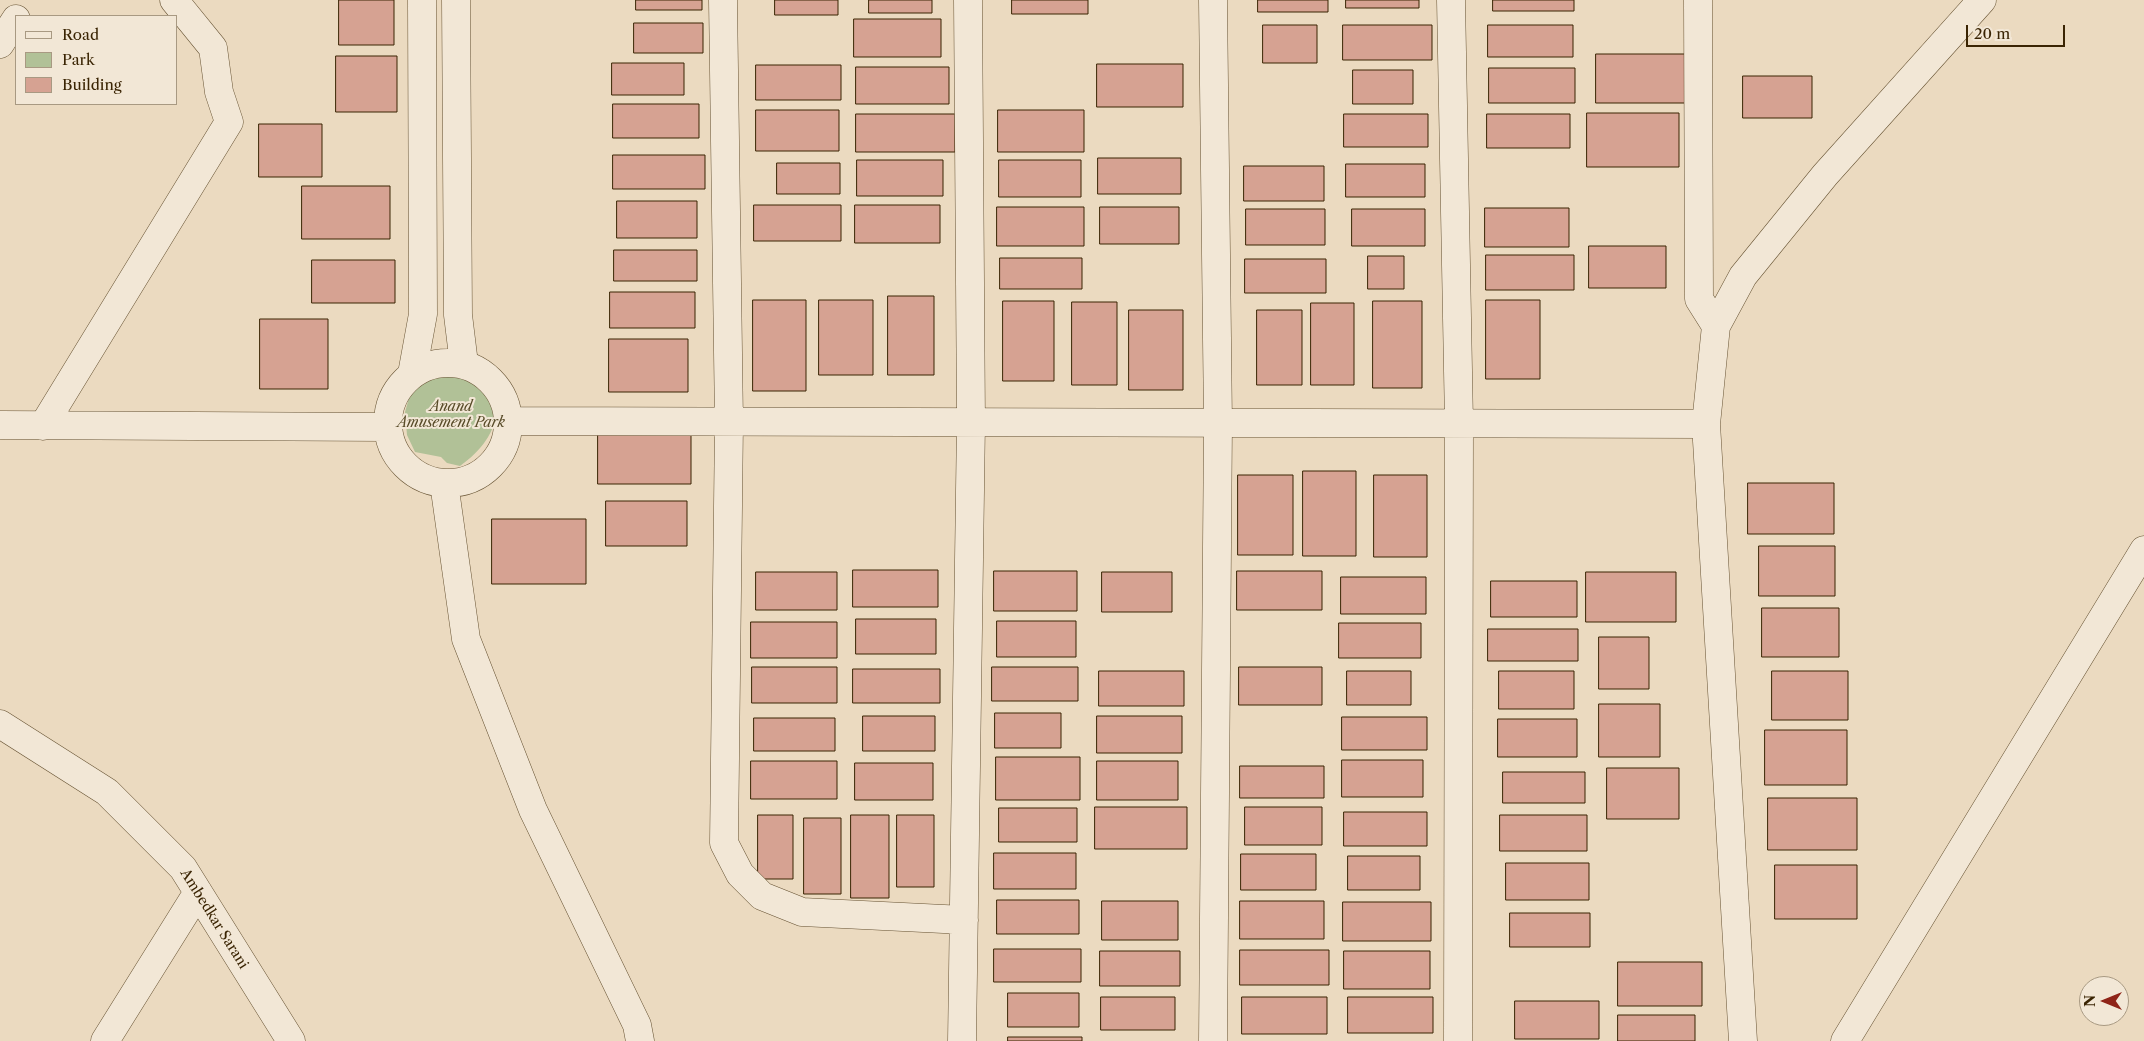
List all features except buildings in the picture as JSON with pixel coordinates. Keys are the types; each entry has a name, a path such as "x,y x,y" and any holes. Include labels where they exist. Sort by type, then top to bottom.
{"street":[{"path":"19,15 29,0"},
{"path":"43,426 229,122 219,92 213,48 174,0"},
{"path":"412,374 423,314 422,0"},
{"path":"456,0 458,316 464,364"},
{"path":"723,0 729,422 724,843 740,874 762,896 802,912 964,920"},
{"path":"962,1041 971,422 968,0"},
{"path":"1212,1041 1218,423 1213,0"},
{"path":"1451,0 1459,423 1458,1041"},
{"path":"1698,0 1699,299 1716,326"},
{"path":"1743,1041 1706,424 1716,326 1748,268 1826,175 1982,0"},
{"path":"0,44 15,21"},
{"path":"446,362 464,364 482,373 498,388 506,404 508,421 505,443 494,462 480,475 466,481 444,483 424,479 404,464 392,446 387,427 390,404 397,389 412,374 427,366 446,362"},
{"path":"508,421 1706,424"},
{"path":"0,425 387,427"},
{"path":"444,483 466,639 533,810 637,1026 640,1041"},
{"path":"1845,1041 2144,550"},
{"name":"Ambedkar Sarani","path":"0,724 107,792 183,868 291,1041"},
{"path":"105,1041 198,892"}],"green space":[{"name":"Anand Amusement Park","path":"454,371 473,379 486,389 493,401 496,414 493,427 486,441 475,454 460,466 447,463 441,457 415,452 407,435 405,412 411,391 431,376"}]}
